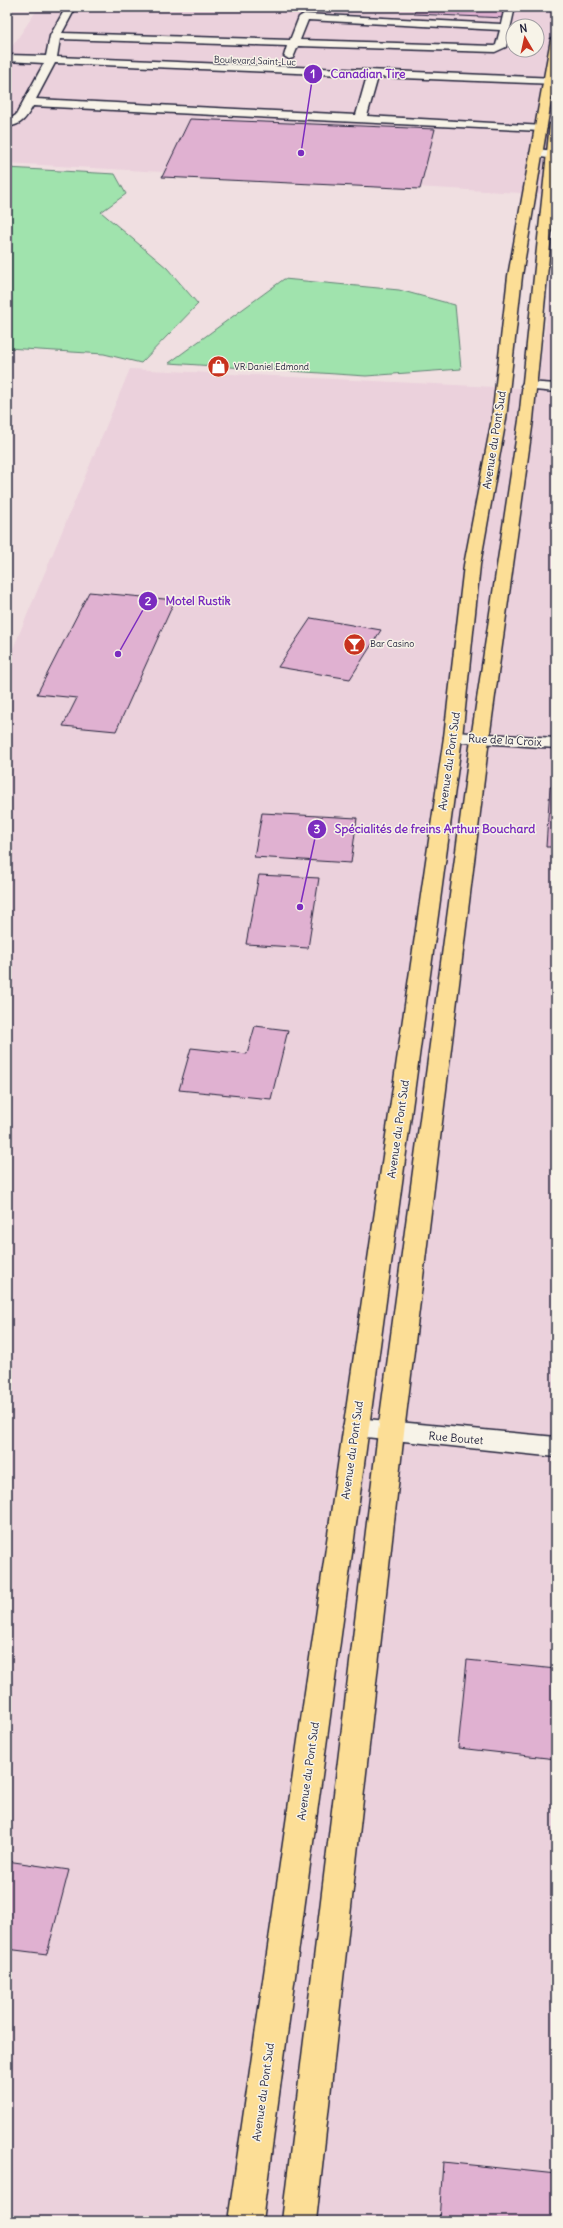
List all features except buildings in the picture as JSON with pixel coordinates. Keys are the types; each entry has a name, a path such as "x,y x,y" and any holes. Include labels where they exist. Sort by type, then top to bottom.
{"main road":[{"name":"Avenue du Pont Sud","path":"299,2221 391,1432 480,739 526,420 549,154 549,126 556,39"},
{"name":"Avenue du Pont Sud","path":"245,2221 453,737 472,565 499,419 515,276 549,154"}],"street":[{"path":"7,124 14,123 21,117 51,56 55,36 71,7"},
{"path":"285,66 309,7"},
{"path":"507,18 510,7"},
{"path":"55,36 495,49 501,47 505,27 405,17 304,18"},
{"path":"391,59 405,17"},
{"name":"Boulevard Saint-Luc","path":"7,51 51,56 553,76"},
{"name":"Boulevard Saint-Luc","path":"7,58 51,56"},
{"name":"Boulevard Saint-Luc","path":"285,66 374,73 553,76"},
{"path":"361,118 374,73"},
{"path":"28,102 549,126"},
{"path":"528,386 556,388"},
{"name":"Rue de la Croix","path":"453,737 556,743"},
{"name":"Rue Boutet","path":"356,1427 391,1432 556,1447"}],"shaded area":[{"path":"39,7 556,7 555,195 7,163 7,54"},
{"path":"552,279 556,279 556,2221 7,2221 7,663 130,369 537,389"}],"green space":[{"path":"7,168 115,174 126,194 101,212 167,268 198,304 141,363 104,354 7,348"},
{"path":"284,279 399,290 455,305 461,369 366,376 169,363"}],"place":[{"name":"Canadian Tire","path":"301,153"},
{"name":"VR Daniel Edmond","path":"219,367"},
{"name":"Bar Casino","path":"354,644"},
{"name":"Motel Rustik","path":"118,654"},
{"name":"Spécialités de freins Arthur Bouchard","path":"300,907"}]}
